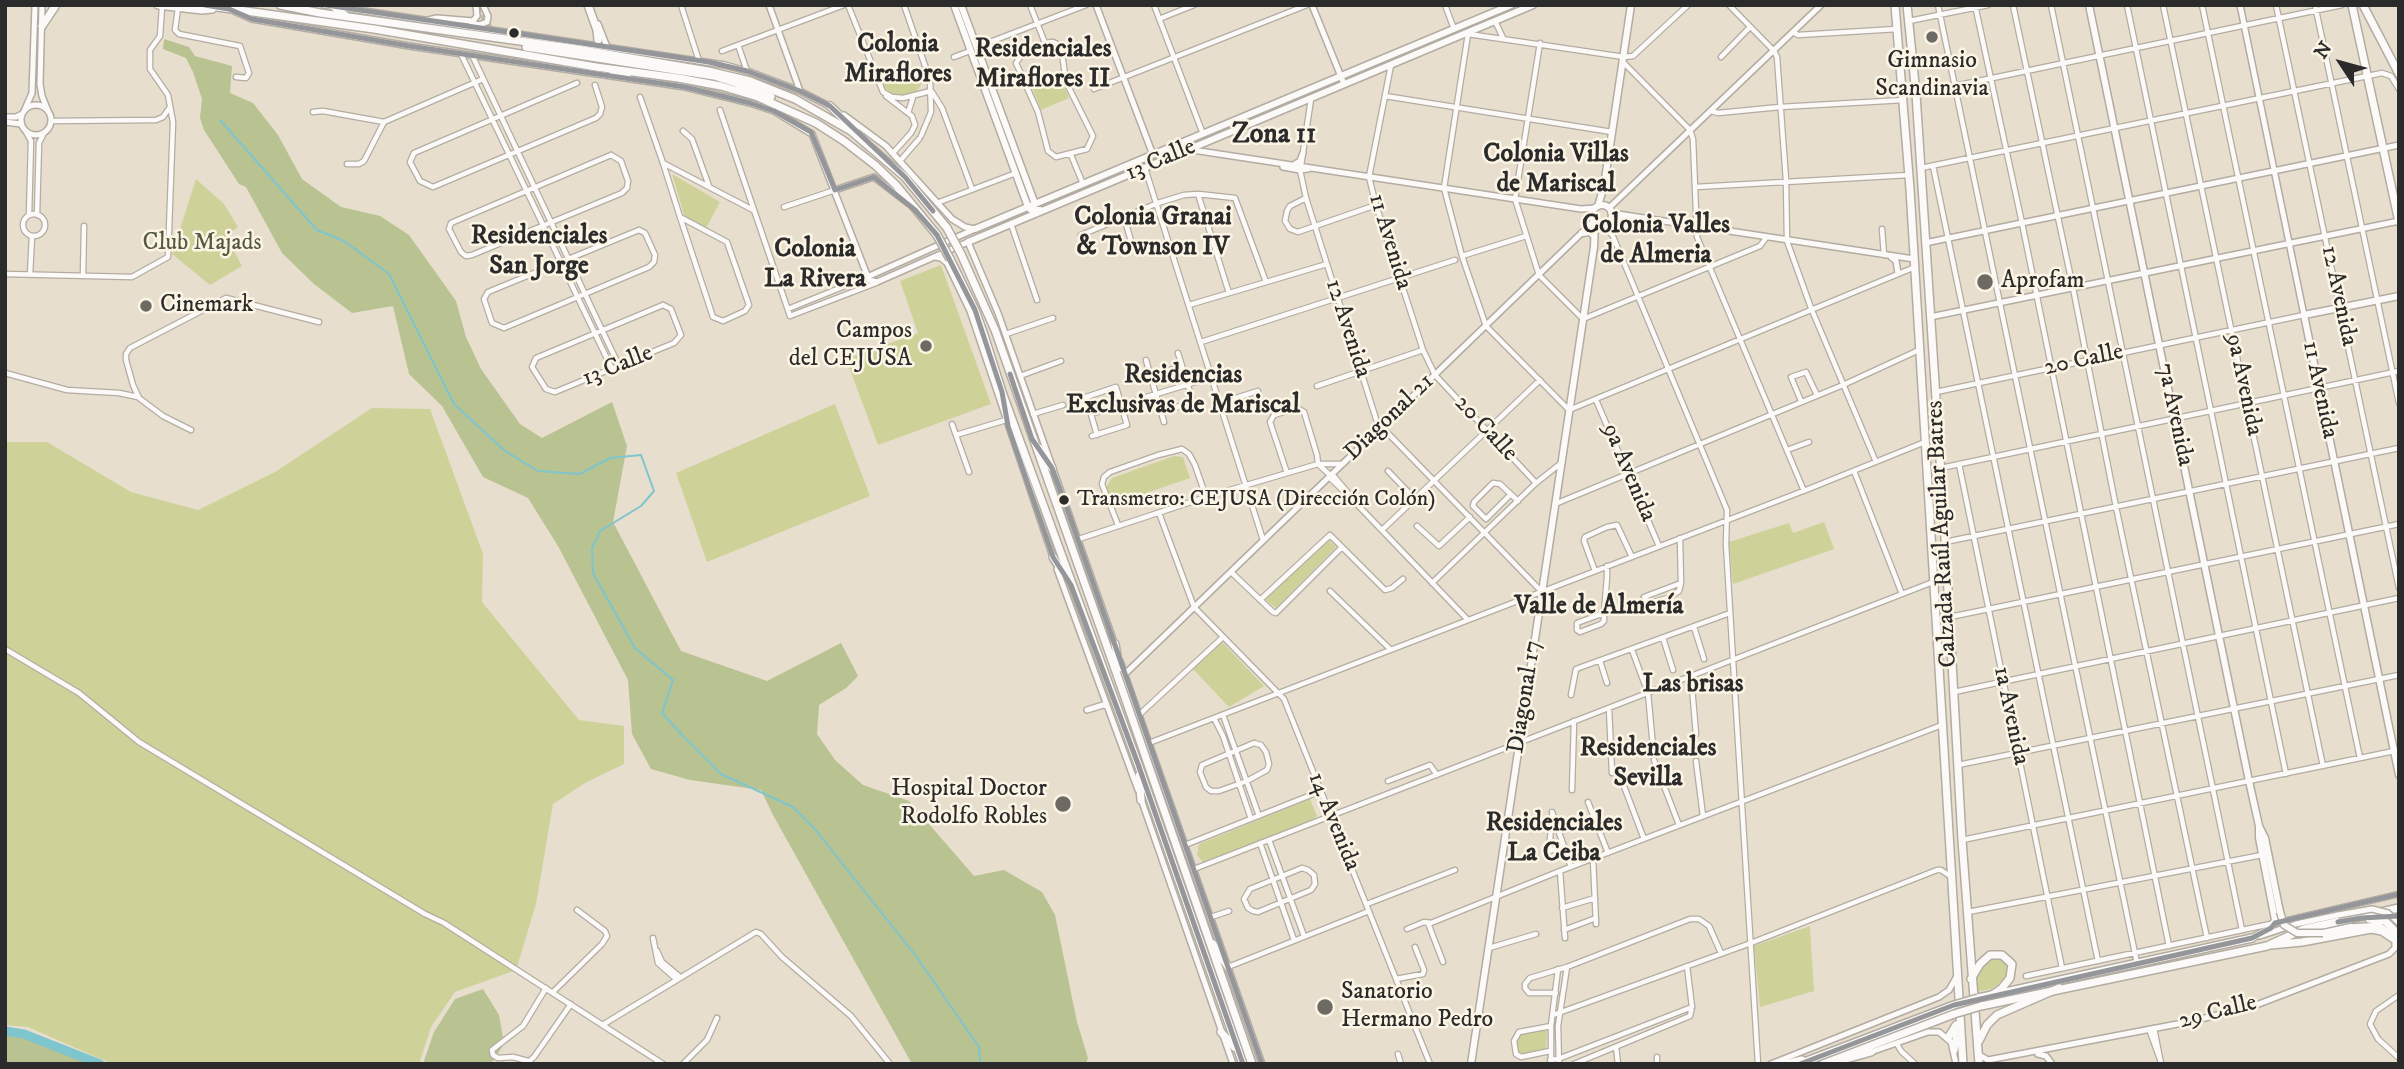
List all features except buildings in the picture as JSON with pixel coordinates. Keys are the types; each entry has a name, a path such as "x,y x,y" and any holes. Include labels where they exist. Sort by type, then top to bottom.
{"main road":[{"path":"42,26 56,5"},
{"path":"203,5 374,29 721,86 782,106 830,131 897,185 937,235 975,310 1243,1063"},
{"path":"280,5 564,47 708,71 750,81 813,109 873,148"},
{"path":"590,5 598,40"},
{"path":"954,5 974,49 1031,206"},
{"path":"1489,5 1496,10 1499,20"},
{"name":"13 Calle","path":"975,229 1511,5"},
{"name":"13 Calle","path":"968,242 1533,5"},
{"name":"Diagonal 17","path":"1471,1064 1594,247 1602,216 1604,186 1631,5"},
{"name":"Calzada Raúl Aguilar Batres","path":"1895,5 1909,174 1943,725 1957,976 1958,1063"},
{"name":"Calzada Raúl Aguilar Batres","path":"1907,5 1916,94 1966,912 1979,1064"},
{"name":"7a Avenida","path":"2088,5 2249,781 2280,912 2284,925 2297,933 2323,933 2351,927"},
{"path":"2352,5 2399,221"},
{"path":"2364,5 2395,75"},
{"path":"160,6 202,10 225,8"},
{"path":"334,7 348,17"},
{"path":"962,7 1016,173 1034,211 1048,209"},
{"path":"374,29 396,29 505,42 714,76 769,96 782,106"},
{"path":"550,40 564,47"},
{"path":"596,67 628,78"},
{"path":"830,106 905,177 947,228 995,330 1252,1064"},
{"name":"Diagonal 17","path":"1594,247 1594,236 1602,216"},
{"path":"1582,233 1590,232 1594,236"},
{"name":"20 Calle","path":"2304,315 2399,296"},
{"name":"11 Avenida","path":"2304,315 2399,775"},
{"path":"1002,392 1007,423"},
{"path":"1032,439 1052,468"},
{"path":"1053,557 1071,585"},
{"path":"1115,644 1121,686"},
{"path":"1138,765 1141,800"},
{"name":"7a Avenida","path":"2259,825 2275,923"},
{"path":"2267,946 2304,929 2399,908"},
{"path":"2361,918 2383,920 2397,938"},
{"path":"1992,995 2252,938 2275,923"},
{"path":"1824,1061 1954,1005 2059,988 2267,946 2374,928 2397,938"},
{"path":"1206,934 1228,967"},
{"path":"1785,1064 1824,1061 1957,1014 2002,988 2012,971 2008,959 1997,954 1990,955 1980,964 1971,980"},
{"path":"1978,1049 1984,1029 1997,1015 2059,988"},
{"path":"1948,1038 1957,1014"},
{"path":"1954,1049 1957,1014"},
{"path":"1221,1032 1230,1041 1243,1063"},
{"path":"1799,1064 1871,1052"}],"street":[{"path":"21,124 23,111 32,93 35,5"},
{"path":"37,215 39,143 51,121 40,84 42,5"},
{"path":"324,5 699,61 747,71 800,90 830,106 871,134 893,153 958,224 975,229"},
{"path":"469,22 477,17 476,5"},
{"path":"424,21 437,18 479,24 487,22 483,5"},
{"path":"590,5 607,47"},
{"path":"681,5 699,61"},
{"path":"769,5 800,90"},
{"path":"722,51 846,5 883,92 914,120 912,132 893,153"},
{"path":"900,161 920,137 931,112 931,91 926,65 904,5"},
{"path":"962,7 971,5"},
{"path":"1030,5 1045,43"},
{"path":"954,57 1037,22 1086,5"},
{"path":"1096,5 1153,155"},
{"path":"1154,5 1202,134"},
{"path":"1159,19 1194,5"},
{"path":"1094,89 1309,5 1344,84"},
{"path":"1444,5 1455,29"},
{"path":"1688,5 1633,56 1624,59 1540,43 1468,34 1444,188 1462,256 1486,326 1569,410 1898,273 1914,263"},
{"path":"1729,5 1774,51 1786,180 1787,241 1811,309 1876,462"},
{"name":"Diagonal 21","path":"1125,674 1821,5"},
{"path":"1938,5 2137,963"},
{"path":"1909,21 1988,5"},
{"path":"2013,5 2207,938"},
{"path":"2051,5 2242,930"},
{"path":"2127,5 2286,774"},
{"name":"9a Avenida","path":"2164,5 2323,765"},
{"path":"2202,5 2360,758"},
{"name":"11 Avenida","path":"2240,5 2304,315"},
{"name":"12 Avenida","path":"2276,5 2399,587"},
{"path":"1916,94 2316,8 2342,5"},
{"path":"5,274 132,277 168,257 173,122 166,91 150,69 150,50 160,36 160,6"},
{"path":"1975,7 2022,223 2169,946"},
{"path":"178,8 175,30 179,34 240,46 250,73 246,78 236,77"},
{"path":"225,8 252,19 714,93 774,111 811,132 867,277 872,282 877,282"},
{"path":"2316,8 2377,300 2396,372 2399,403"},
{"path":"1499,20 1503,38"},
{"path":"1721,57 1750,27"},
{"path":"1793,32 1798,34 1898,29"},
{"path":"1045,43 1060,44 1065,75 1077,106 1092,133 1092,141 1087,149 1071,155 1056,157 1047,149 1034,100 1016,63 1021,55 1045,43"},
{"path":"1540,43 1515,200 1539,275 1583,319 1760,246 1766,238"},
{"path":"738,45 747,71"},
{"path":"461,54 612,369"},
{"path":"472,55 619,366"},
{"path":"1624,59 1690,130 1693,139 1697,237 1804,491"},
{"name":"11 Avenida","path":"1391,65 1369,177 1423,350 1435,375"},
{"path":"1920,169 2368,76 2386,73 2395,75 2399,89"},
{"path":"313,112 323,111 383,122 483,79"},
{"path":"577,83 413,154 410,162 421,183 433,187 596,118 601,113 602,106 595,85"},
{"path":"883,92 897,98 913,97 931,91"},
{"path":"931,91 944,113 972,189"},
{"path":"1385,96 1612,132"},
{"path":"640,97 713,317 723,321 748,309 749,305 727,242 680,217"},
{"path":"908,113 913,97"},
{"name":"12 Avenida","path":"1311,98 1301,168 1306,198 1377,422 1542,592"},
{"path":"1711,111 1718,113 1904,100"},
{"path":"5,119 16,117 37,105 48,111"},
{"path":"160,120 170,106"},
{"path":"931,112 936,109 944,113"},
{"path":"720,110 788,309"},
{"path":"5,119 21,124 31,141 29,215 23,225 26,233 33,236 41,233 45,226 44,220 37,215 29,215"},
{"path":"51,121 173,122"},
{"path":"347,164 364,161 383,122"},
{"path":"682,131 692,139 709,187"},
{"path":"26,132 34,136 44,133"},
{"path":"1925,243 2399,145"},
{"path":"1172,147 1581,209 1602,216 1628,217 1891,257 1914,263"},
{"path":"1186,151 1301,168"},
{"path":"1287,164 1298,163 1303,153"},
{"path":"1071,155 1083,184"},
{"path":"608,156 615,156 621,161 628,182 622,193 544,227 472,255 466,256 461,252 449,229 451,223 535,189 608,156"},
{"path":"663,163 754,210"},
{"path":"1933,166 2098,961"},
{"path":"1145,168 1263,540"},
{"path":"936,203 1016,173"},
{"path":"1696,187 1909,174"},
{"path":"784,207 874,177 915,210"},
{"path":"1198,194 1229,293"},
{"path":"1081,235 1158,203 1198,194 1235,198 1266,282"},
{"path":"1306,198 1290,206 1287,211 1285,221 1290,229 1298,232 1376,205"},
{"path":"1602,216 1612,234 1727,510 1732,660 1758,1064"},
{"path":"1124,217 1133,248"},
{"path":"1930,317 2399,221"},
{"path":"1011,224 1037,300"},
{"path":"83,276 84,226"},
{"name":"13 Calle","path":"968,242 790,316 788,309 975,229"},
{"path":"1882,229 1884,256"},
{"path":"639,230 645,233 655,255 654,262 649,267 578,298 505,328 492,323 485,301 486,294 568,260 639,230"},
{"path":"32,275 33,236"},
{"path":"1462,256 1526,236"},
{"path":"968,242 1006,334 1262,1064"},
{"path":"933,256 947,263 970,311 1053,557 1233,1064"},
{"path":"1891,257 1896,261 1898,273"},
{"path":"1200,341 1455,260"},
{"path":"1189,305 1327,264"},
{"path":"139,398 125,358 130,348 222,299 234,298 319,322"},
{"name":"13 Calle","path":"596,335 534,359 532,367 548,390 562,390 674,343 681,335 671,309 665,305 602,331"},
{"name":"20 Calle","path":"1935,392 2304,315"},
{"path":"1006,334 1053,318"},
{"path":"596,335 602,331"},
{"path":"1317,386 1423,350"},
{"path":"1555,504 1843,385 1920,350"},
{"path":"1161,412 1193,402 1178,353"},
{"path":"1146,360 1164,422"},
{"path":"1020,376 1061,361"},
{"path":"1151,377 1181,366"},
{"path":"1801,401 1791,377 1805,372 1817,395"},
{"path":"1940,468 2396,372"},
{"path":"5,373 67,390 119,393 139,398 163,416 191,430"},
{"name":"20 Calle","path":"1435,375 1536,483"},
{"path":"1091,414 1212,377"},
{"path":"1382,530 1539,380"},
{"path":"119,393 133,385"},
{"path":"1080,400 1086,397 1116,387 1128,425 1095,436 1086,397"},
{"path":"1220,403 1258,391"},
{"name":"9a Avenida","path":"1596,400 1659,546"},
{"path":"1033,414 1063,405"},
{"path":"1287,472 1270,422 1274,415 1297,408 1304,412 1318,464 1467,620"},
{"path":"956,435 1007,423"},
{"path":"952,424 969,472"},
{"path":"1787,450 1809,442"},
{"path":"1149,743 1925,442"},
{"path":"1945,542 2399,448"},
{"path":"1118,525 1102,484 1104,477 1123,467 1182,449 1189,454 1195,465 1206,497"},
{"path":"1079,539 1287,472 1318,464 1343,464"},
{"name":"20 Calle","path":"1432,583 1536,483 1561,464"},
{"name":"1a Avenida","path":"1959,464 2062,968"},
{"path":"1388,471 1415,499"},
{"path":"1854,471 1902,594"},
{"path":"1510,495 1486,519 1473,506 1493,482 1500,484 1518,501"},
{"path":"1159,513 1194,607"},
{"path":"1417,526 1440,546 1470,517"},
{"path":"1949,617 2399,524"},
{"path":"1595,571 1585,537 1607,527 1617,526 1632,557"},
{"path":"1260,600 1330,535 1385,590 1392,589 1403,579"},
{"path":"1681,538 1681,583 1677,593 1650,603 1644,597 1681,583"},
{"path":"1231,572 1275,613 1342,547"},
{"path":"1604,613 1577,623 1577,630 1580,632 1604,621 1607,566"},
{"path":"1194,869 1934,582"},
{"path":"1330,591 1390,649"},
{"path":"1952,692 2399,598"},
{"name":"14 Avenida","path":"1194,607 1284,699 1430,1064"},
{"path":"1571,695 1576,669 1730,613"},
{"path":"1693,627 1704,659"},
{"path":"1139,715 1223,637"},
{"path":"1663,638 1673,670"},
{"path":"5,649 79,693 139,742 444,923 663,1064"},
{"path":"1632,650 1648,693 1653,747"},
{"path":"1600,661 1607,683"},
{"path":"1957,765 2399,675"},
{"path":"1691,676 1696,734"},
{"path":"1087,710 1103,705 1108,707"},
{"path":"1609,708 1612,773"},
{"path":"1223,714 1259,816"},
{"path":"1214,718 1251,819"},
{"path":"1572,790 1574,722"},
{"path":"1407,929 1943,725"},
{"path":"1254,743 1261,745 1269,764 1262,774 1240,784 1219,791 1206,788 1200,772 1202,765 1236,750 1254,743"},
{"path":"1962,840 2396,751"},
{"path":"1654,760 1679,825"},
{"path":"1696,761 1703,816"},
{"path":"1388,781 1430,765 1437,775"},
{"path":"1415,771 1419,782"},
{"path":"1402,776 1406,786"},
{"path":"1622,782 1644,839"},
{"path":"1185,845 1321,791"},
{"path":"1588,802 1608,853"},
{"path":"1564,846 1549,851 1552,812 1564,846 1571,867"},
{"path":"1269,840 1304,936"},
{"path":"1260,843 1294,940"},
{"path":"1966,912 2262,855"},
{"path":"1564,930 1596,921 1593,858"},
{"path":"1302,868 1314,875 1315,884 1311,890 1252,912 1244,899 1250,889 1282,876 1302,868"},
{"path":"1367,904 1455,870"},
{"path":"1553,1015 1751,943 1937,870 1951,877"},
{"path":"1560,871 1564,938"},
{"path":"2026,976 2399,894"},
{"path":"1562,908 1595,898"},
{"path":"2252,938 2297,924 2372,909 2388,913 2399,923"},
{"path":"552,992 607,936 605,931 577,910"},
{"path":"1211,917 1229,911"},
{"path":"1228,967 1369,911"},
{"path":"1556,993 1529,993 1524,986 1530,978 1567,967 1687,920 1699,919 1709,926 1721,954"},
{"path":"1428,923 1443,962"},
{"path":"2351,927 2379,925 2397,938"},
{"path":"604,1024 756,932 852,1016 890,1064"},
{"path":"1489,948 1536,934"},
{"name":"29 Calle","path":"1978,1049 1987,1060 2058,1048 2251,1007 2389,954 2395,948 2397,938"},
{"path":"653,941 658,963 678,978"},
{"path":"1396,979 1423,974 1415,947"},
{"path":"1574,1064 1688,1018 1692,1014 1692,1007 1687,966"},
{"path":"1558,1061 1560,1014 1567,967"},
{"path":"1558,969 1550,1062 1692,1007"},
{"path":"1771,1064 1939,997 1949,989 1957,976"},
{"path":"546,988 523,1026 492,1050 493,1055 527,1062 534,1057 571,1003"},
{"path":"2399,995 2376,1011 2370,1024 2378,1040 2399,1058"},
{"path":"683,1064 707,1040 717,1018"},
{"path":"1550,1051 1521,1057 1515,1051 1515,1037 1519,1032 1551,1026"},
{"path":"2152,1029 2161,1063"},
{"path":"1843,1064 1928,1032 1939,1032 1948,1038 1958,1063"},
{"path":"1897,1044 1915,1064"},
{"path":"1616,1047 1618,1064"},
{"path":"2052,1064 2052,1058 2058,1048"},
{"path":"1398,1054 1401,1064"},
{"path":"2022,1054 2041,1054 2052,1064"},
{"path":"1657,1056 1657,1064"}],"green space":[{"path":"164,39 189,47 195,56 232,66 230,93 253,103 278,135 302,179 341,207 380,216 409,235 456,301 466,337 481,369 520,424 542,438 612,402 627,446 613,522 681,651 767,681 841,643 858,676 846,688 819,705 817,734 835,760 863,785 909,801 974,876 1004,870 1042,892 1055,915 1077,1022 1088,1058 1086,1064 912,1064 761,790 690,780 651,769 632,734 628,680 558,546 528,498 483,477 442,406 409,374 393,306 352,313 314,284 282,253 246,187 239,184 204,130 200,118 202,99 186,58 163,49"},
{"path":"924,69 923,82 916,92 910,95 891,94 882,85"},
{"path":"1059,73 1069,98 1041,110 1031,85"},
{"path":"672,174 720,202 705,230 685,218"},
{"name":"Club Majads","path":"196,179 224,204 238,227 226,236 242,266 210,285 172,254"},
{"name":"Campos del CEJUSA","path":"941,265 991,404 878,445 846,359 918,333 900,281"},
{"path":"835,404 870,496 707,562 676,473"},
{"path":"372,408 430,409 483,554 482,602 579,720 624,726 624,764 585,783 553,804 536,904 516,970 455,992 431,1027 419,1064 112,1064 28,1027 5,1025 5,442 47,442 131,492 198,510 275,472"},
{"path":"1174,456 1183,457 1190,478 1112,505 1106,488 1112,478"},
{"path":"1824,522 1834,549 1733,584 1729,542 1789,523 1793,533"},
{"path":"1328,539 1336,547 1276,608 1265,599"},
{"path":"1220,640 1264,686 1229,707 1191,667"},
{"path":"1310,799 1317,816 1313,820 1205,865 1197,855 1199,844"},
{"path":"1810,926 1814,991 1760,1007 1754,946"},
{"path":"1999,957 2008,966 2004,980 1991,989 1975,992 1974,981 1982,966 1990,959"},
{"path":"483,989 499,1015 504,1044 491,1064 423,1064 434,1032 455,999"},
{"path":"1547,1030 1546,1050 1517,1055 1514,1053 1515,1035"},
{"path":"5,1035 24,1038 92,1064 5,1064"}],"waterway":[{"path":"220,120 317,230 344,241 389,274 454,404 505,451 538,471 580,474 610,458 641,455 654,491 641,506 600,531 592,548 593,573 635,648 673,680 662,713 721,774 793,807 814,828 916,956 979,1047 980,1064"},
{"path":"5,1031 24,1034 100,1064"}],"tunnel":[{"path":"479,5 489,28 501,40"}],"transit line":[{"path":"205,5 229,9 252,19 409,46 685,87 750,103 774,111 811,132 835,190 874,177 915,210 937,235 975,310 1002,392 1008,426 1053,557 1071,585 1138,764 1243,1064"},
{"path":"326,5 709,62 747,71 800,91 830,106 905,177 933,211"},
{"path":"1010,374 1032,439 1052,468 1064,500 1262,1064"},
{"path":"1800,1064 1954,1005 2252,938 2275,923 2399,894"},
{"path":"2338,922 2399,916"}],"place":[{"name":"Gimnasio Scandinavia","path":"1932,37"},
{"name":"Aprofam","path":"1985,282"},
{"name":"Cinemark","path":"146,306"},
{"name":"Campos del CEJUSA","path":"926,346"},
{"name":"Transmetro: CEJUSA (Dirección Colón)","path":"1064,500"},
{"name":"Hospital Doctor Rodolfo Robles","path":"1063,804"},
{"name":"Sanatorio Hermano Pedro","path":"1325,1007"}],"district":[{"name":"Colonia Miraflores","path":"898,61"},
{"name":"Residenciales Miraflores II","path":"1043,66"},
{"name":"Zona 11","path":"1274,136"},
{"name":"Colonia Villas de Mariscal","path":"1556,171"},
{"name":"Colonia Granai & Townson IV","path":"1153,234"},
{"name":"Colonia Valles de Almeria","path":"1656,242"},
{"name":"Residenciales San Jorge","path":"539,253"},
{"name":"Colonia La Rivera","path":"815,266"},
{"name":"Residencias Exclusivas de Mariscal","path":"1183,392"},
{"name":"Valle de Almería","path":"1599,608"},
{"name":"Las brisas","path":"1693,686"},
{"name":"Residenciales Sevilla","path":"1648,765"},
{"name":"Residenciales La Ceiba","path":"1554,840"}]}
